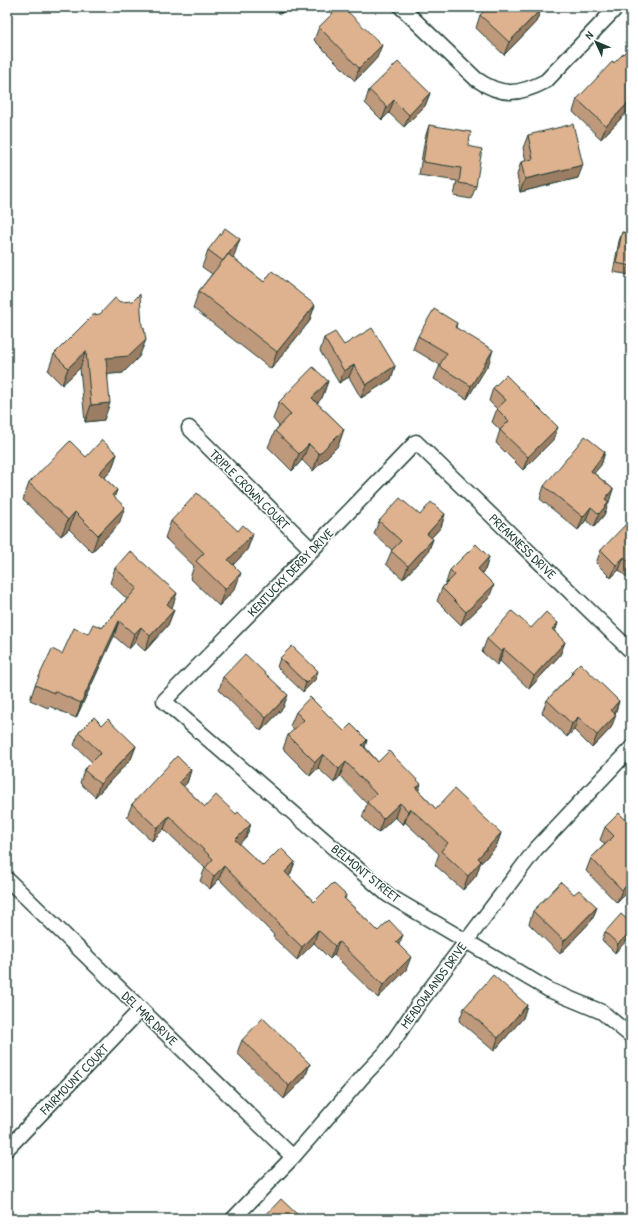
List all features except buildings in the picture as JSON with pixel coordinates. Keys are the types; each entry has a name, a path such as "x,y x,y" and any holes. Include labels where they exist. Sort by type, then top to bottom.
{"street":[{"path":"401,7 476,79 486,86 501,92 519,91 533,88 546,81 617,7"},
{"name":"TRIPLE CROWN COURT","path":"188,428 312,550"},
{"name":"KENTUCKY DERBY DRIVE","path":"164,701 416,442"},
{"name":"PREAKNESS DRIVE","path":"416,442 631,651"},
{"name":"BELMONT STREET","path":"164,701 388,895 549,990 602,1012 631,1036"},
{"name":"MEADOWLANDS DRIVE","path":"233,1219 293,1157 366,1072 386,1052 418,1005 535,850 631,748"},
{"name":"DEL MAR DRIVE","path":"7,879 293,1157"},
{"name":"FAIRMOUNT COURT","path":"7,1148 141,1009"}]}
